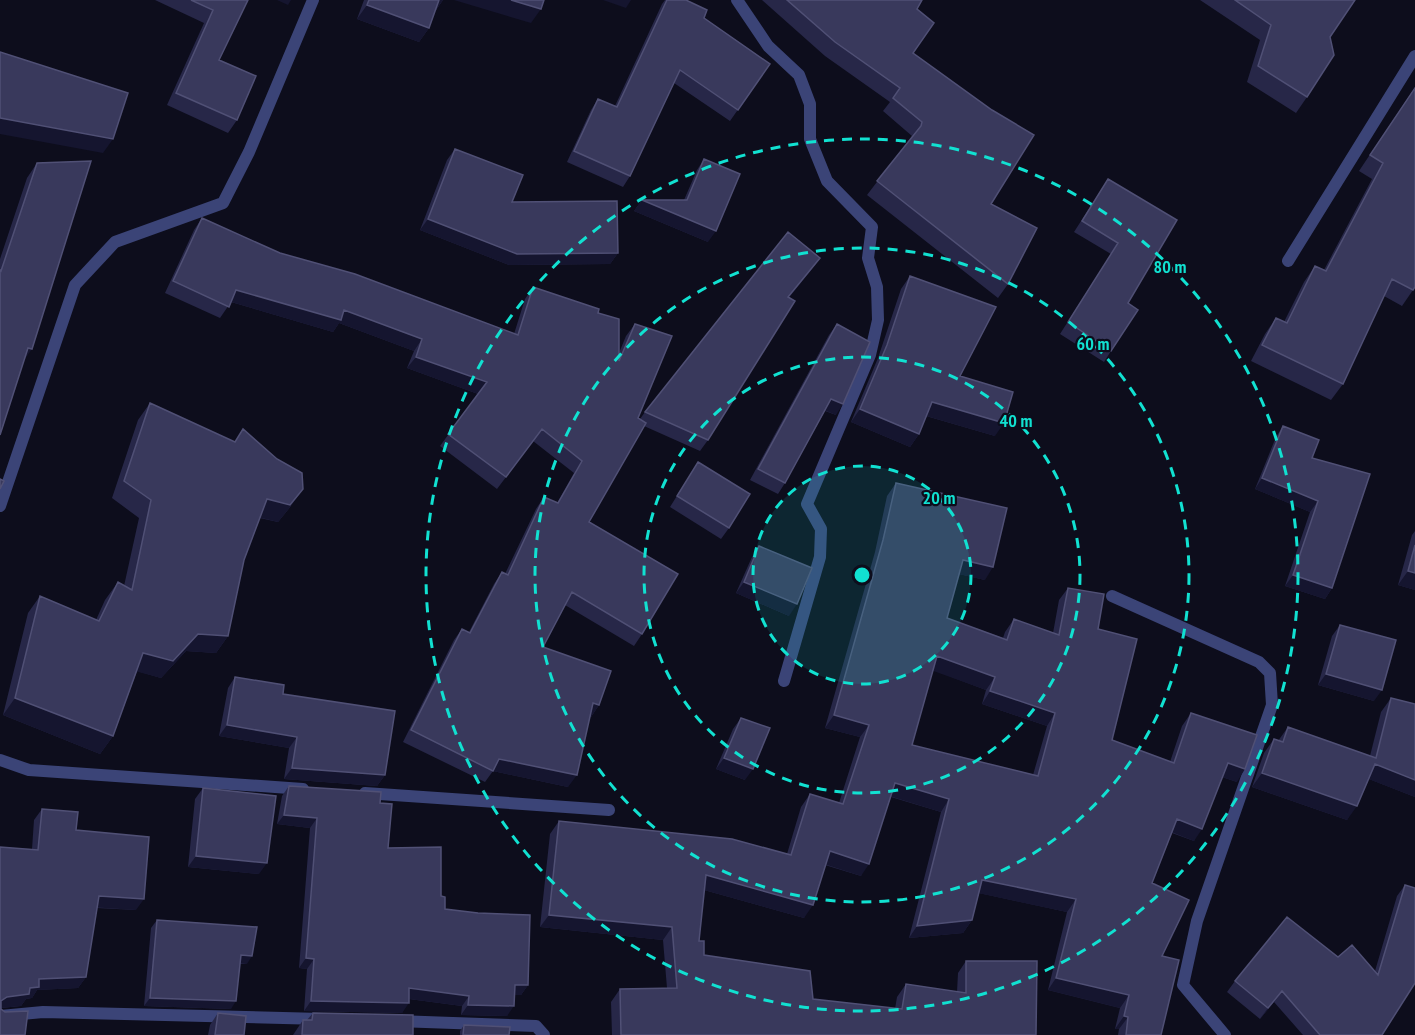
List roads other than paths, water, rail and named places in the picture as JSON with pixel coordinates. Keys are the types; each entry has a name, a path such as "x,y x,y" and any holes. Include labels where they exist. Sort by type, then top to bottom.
{"street":[{"path":"0,506 75,285 115,242 223,203 249,152 313,0"},
{"path":"737,0 768,46 799,75 810,104 810,140 827,182 872,227 868,258 877,287 878,320 870,355 807,504 821,529 820,557 784,681"},
{"path":"1288,261 1415,56"},
{"path":"1112,596 1259,662 1270,673 1272,705 1197,921 1183,985 1225,1035"},
{"path":"0,760 29,770 313,790"},
{"path":"349,792 609,810"},
{"path":"0,1016 43,1012 338,1019"},
{"path":"386,1021 536,1026 544,1035"}]}
